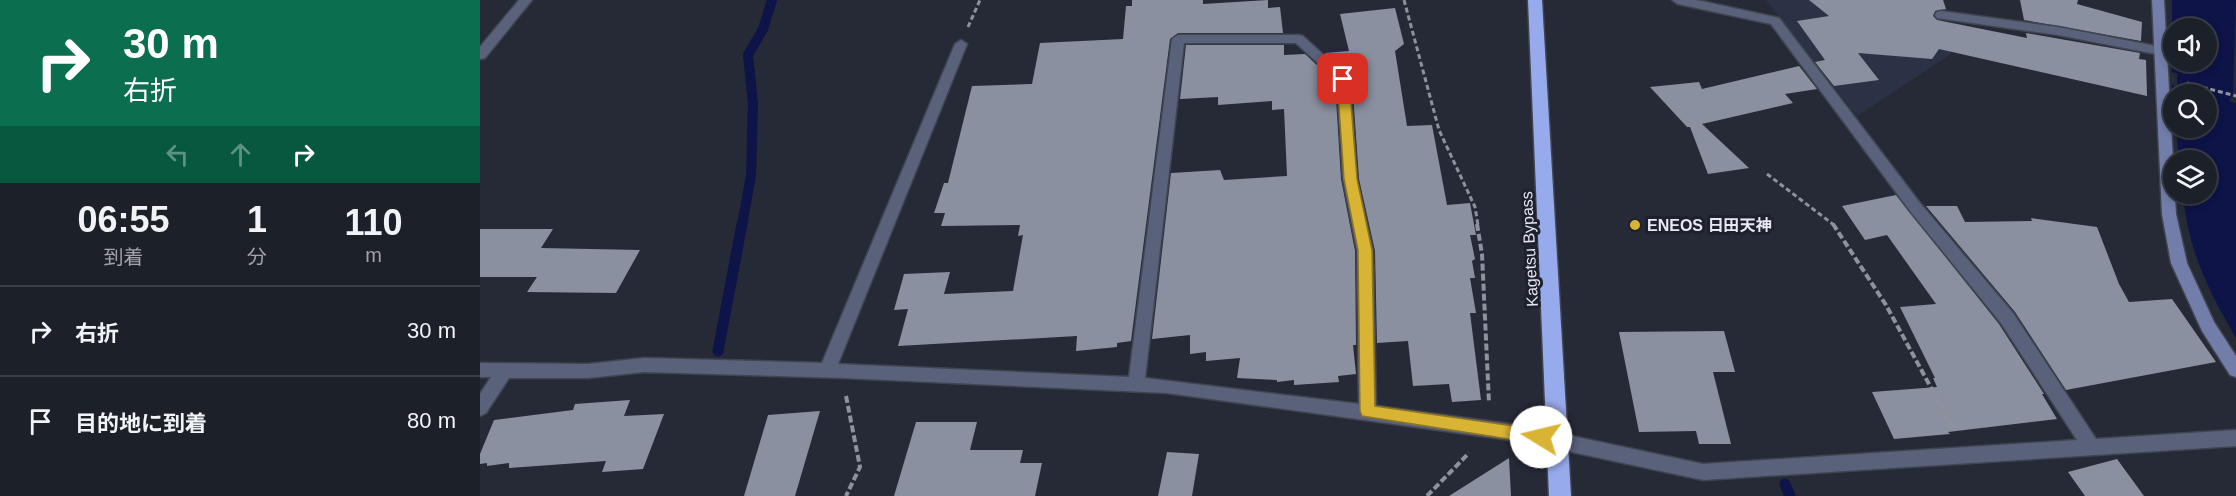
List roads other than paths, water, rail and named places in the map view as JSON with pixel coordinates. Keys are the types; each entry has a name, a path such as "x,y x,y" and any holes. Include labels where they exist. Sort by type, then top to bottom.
{"highway":[{"name":"Kagetsu Bypass","path":"1535,0 1560,496"}],"street":[{"path":"480,55 526,0"},
{"path":"1678,0 1775,21 1915,207 2007,318 2091,447"},
{"path":"2158,0 2169,214 2179,263 2208,326 2236,369"},
{"path":"1941,15 2058,31 2161,51"},
{"path":"1136,385 1178,39 1299,39 1343,79 1350,179 1365,250 1368,411"},
{"path":"835,371 962,44"},
{"path":"480,370 588,371 644,365 1167,386 1491,429 1558,440 1703,472 2236,438"},
{"path":"480,408 505,370"}],"waterway":[{"path":"742,225 751,176 753,103 748,55 763,29 772,0"},
{"path":"2205,84 2212,51 2211,0"},
{"path":"718,351 742,224"},
{"path":"1785,484 1790,496"}],"place":[{"name":"ENEOS 日田天神","path":"1635,225"}]}
